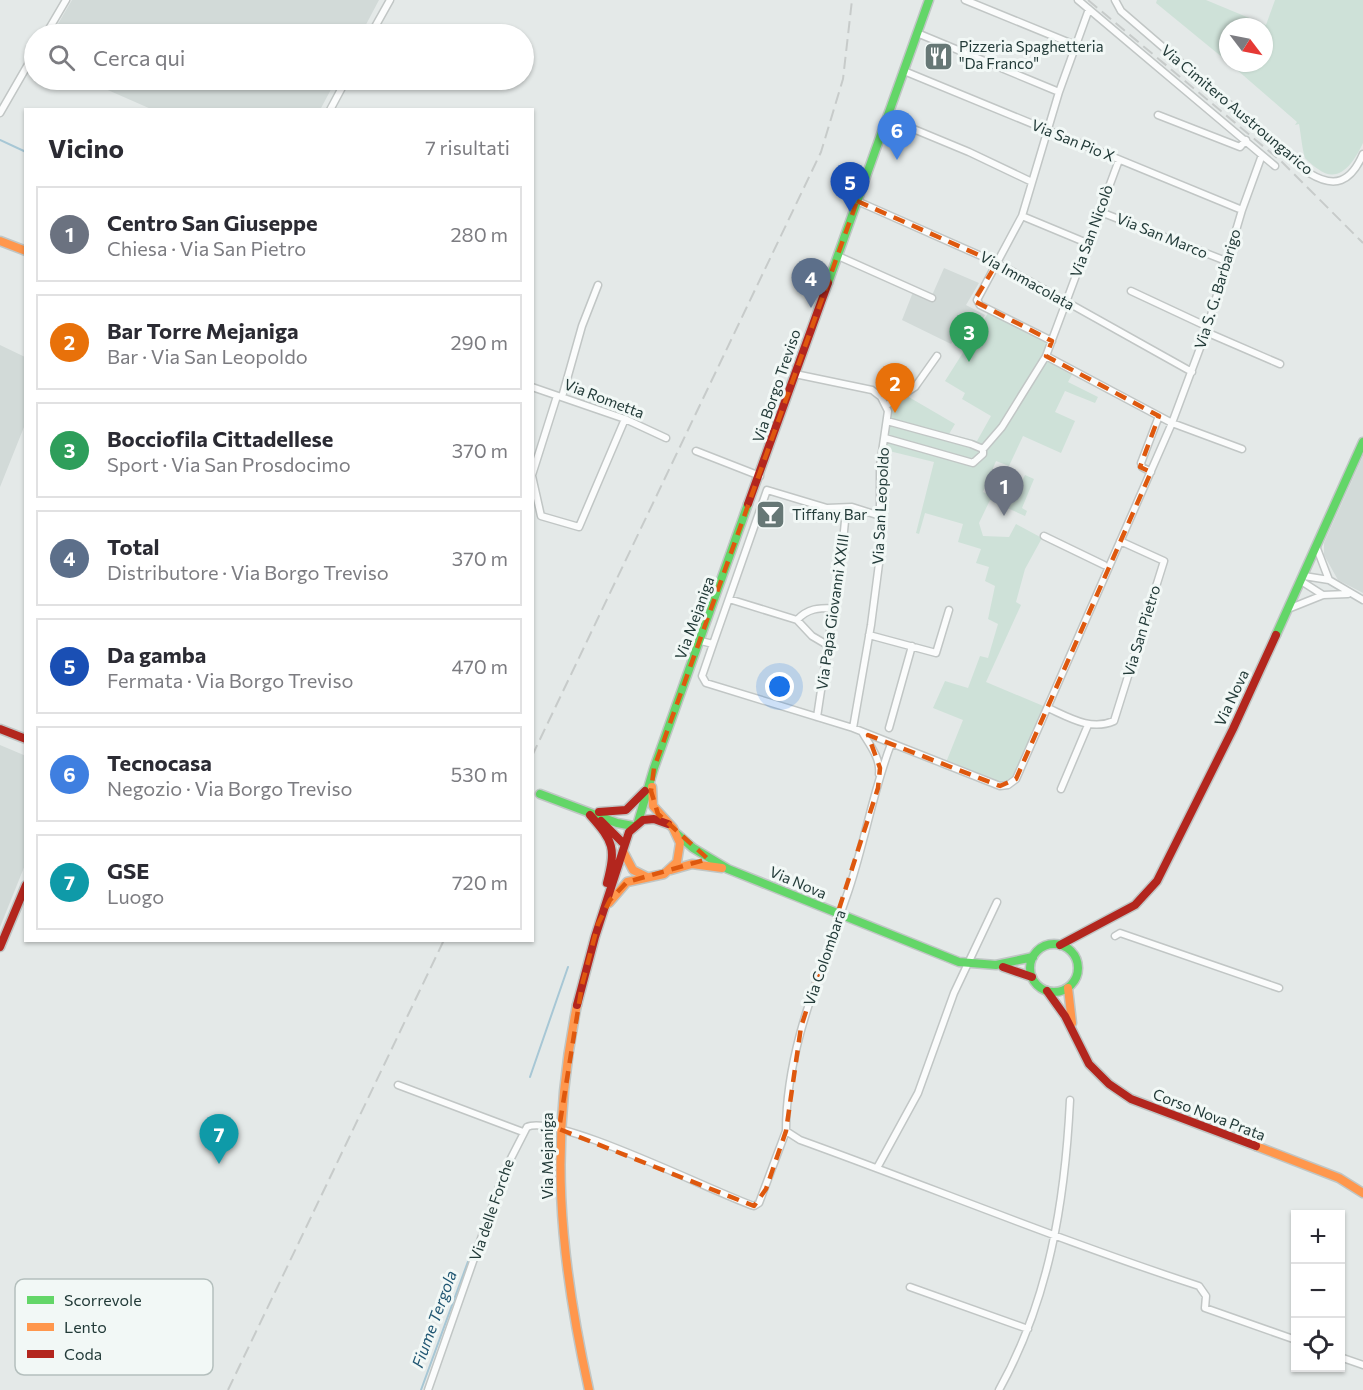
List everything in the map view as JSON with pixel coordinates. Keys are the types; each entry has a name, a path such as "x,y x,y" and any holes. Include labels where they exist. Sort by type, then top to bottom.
{"main road":[{"name":"Via Borgo Treviso","path":"760,476 929,0"},
{"path":"0,241 24,250"},
{"name":"Via Nova","path":"677,834 693,848 728,869 968,964 994,965 1033,957 1042,948 1060,945 1135,906 1157,881 1288,609 1363,442"},
{"name":"Via Mejaniga","path":"588,1390 566,1260 559,1129 573,1028 598,924 623,847 635,824 760,476"},
{"path":"0,729 24,738"},
{"name":"Via Mejaniga","path":"654,768 651,791 653,806 677,834"},
{"name":"Via Mejaniga","path":"591,813 616,814 628,811 647,789"},
{"path":"540,794 617,823 635,824 653,819 668,824"},
{"path":"591,813 609,828 623,847 633,870 647,877"},
{"name":"Via Mejaniga","path":"591,813 610,837 614,846 604,908"},
{"path":"671,870 680,853 677,834"},
{"name":"Via Nova","path":"671,870 692,864 728,869"},
{"name":"Via Mejaniga","path":"598,924 621,887 671,870"},
{"path":"0,947 24,890"},
{"path":"1047,992 1054,993 1068,988 1077,977 1076,957 1084,933"},
{"path":"1060,945 1076,957"},
{"path":"1032,977 1033,957"},
{"name":"Via Nova","path":"994,965 1032,977 1047,992"},
{"name":"Corso Nova Prata","path":"1068,988 1073,1029"},
{"name":"Corso Nova Prata","path":"1047,992 1073,1029 1089,1064 1109,1084 1131,1099 1329,1174 1363,1193"}],"street":[{"path":"52,24 66,0"},
{"path":"377,24 390,0"},
{"path":"965,0 1075,45"},
{"path":"1078,0 1275,166"},
{"name":"Via Cimitero Austroungarico","path":"1115,0 1120,11 1309,173 1328,182 1345,180 1357,168 1363,154"},
{"path":"1052,341 980,305 977,300 1022,216 1059,92 1089,9"},
{"path":"917,33 1059,92"},
{"path":"0,113 24,71"},
{"name":"Via San Pio X","path":"904,71 1047,132 1242,210"},
{"path":"331,108 341,90"},
{"path":"1158,115 1240,147 1246,140"},
{"path":"887,118 969,152 1032,182"},
{"name":"Via S. G. Barbarigo","path":"1172,423 1207,330 1242,210 1262,155"},
{"name":"Via San Nicolò","path":"983,449 1002,427 1046,356 1098,211 1119,160"},
{"name":"Via Immacolata","path":"857,201 997,263 1192,372"},
{"name":"Via San Marco","path":"1098,211 1226,261"},
{"path":"1022,216 1087,243"},
{"path":"838,256 932,298"},
{"path":"534,470 598,285"},
{"path":"1131,291 1280,364"},
{"path":"795,374 872,390 887,405 915,387 937,356"},
{"path":"1046,356 1172,423 1242,448"},
{"name":"Via Rometta","path":"534,388 625,419 666,438"},
{"name":"Via San Leopoldo","path":"853,728 878,579 880,466 887,422 887,405"},
{"path":"1151,472 1142,467 1141,463 1159,416"},
{"path":"534,485 541,516 579,527 625,419"},
{"path":"885,438 974,463 980,459 983,449 972,444 887,422"},
{"path":"880,516 852,507 826,508 767,490 712,644 702,680 853,728 1000,786 1008,785 1016,779 1172,423"},
{"path":"696,451 760,476"},
{"name":"Via Papa Giovanni XXIII","path":"817,717 829,646 845,521 842,508"},
{"path":"747,512 758,516"},
{"path":"1044,537 1104,566"},
{"name":"Via San Pietro","path":"1088,725 1104,725 1114,720 1164,561 1120,541"},
{"path":"1317,546 1329,580 1348,594 1363,600"},
{"path":"1302,579 1329,580"},
{"path":"1302,579 1323,595"},
{"path":"1288,609 1323,595 1348,594"},
{"path":"729,599 798,620 812,636 829,646"},
{"path":"798,620 803,614 817,608 833,608"},
{"path":"869,635 936,653 949,610"},
{"path":"701,640 712,644"},
{"path":"889,728 912,646"},
{"path":"1048,708 1088,725 1061,789"},
{"name":"Via Colombara","path":"862,732 873,749 880,768 878,788"},
{"name":"Via Colombara","path":"559,1129 584,1136 754,1206 759,1203 786,1131 786,1114 801,1027 840,915 891,744"},
{"path":"877,1168 918,1093 942,1023 997,902"},
{"path":"1115,936 1120,933 1279,988"},
{"path":"398,1085 523,1132 533,1124 559,1129"},
{"path":"999,1390 1021,1351 1045,1280 1062,1204 1070,1100"},
{"path":"786,1131 800,1140 1054,1236 1199,1286 1206,1296 1205,1308 1291,1338"},
{"name":"Via delle Forche","path":"428,1390 505,1170 523,1132"},
{"path":"910,1287 1028,1329"},
{"path":"1345,1358 1363,1365"}],"highlighted area":[{"path":"857,201 997,263 974,301 1052,341 1046,356 1159,416 1140,467 1151,472 1016,779 1000,786 868,735 880,768 878,788 801,1027 786,1131 766,1189 754,1206 559,1129 582,985 598,924 610,900 627,882 708,859 658,814 651,791 654,768"}],"shaded area":[{"path":"72,0 379,0 366,24 58,24"},
{"path":"108,90 331,90 321,108 149,108"},
{"path":"944,268 979,283 966,305 985,315 980,324 967,316 951,344 902,320 913,292 930,300"},
{"path":"0,345 24,357 24,427 0,487"},
{"path":"1363,456 1363,593 1338,580 1324,555 1324,543"},
{"path":"0,745 24,755 24,867 0,927"}],"green space":[{"path":"1157,0 1206,0 1249,18 1219,18 1219,55 1156,3"},
{"path":"1275,0 1363,0 1363,143 1356,157 1340,173 1326,173 1314,166 1305,158 1299,124 1295,125 1297,122 1239,72 1273,72 1273,18 1269,18"},
{"path":"990,310 1052,341 1046,356 1074,371 1068,382 1098,397 1095,403 1065,391 1055,412 1075,421 1061,453 1023,436 1009,466 996,461 983,492 1011,504 1025,475 1034,479 1022,508 1027,511 1025,516 990,500 979,523 983,536 1009,537 1016,524 1042,538 1025,569 1016,602 1021,605 986,682 1048,708 1016,779 1000,786 945,765 963,720 933,708 945,681 968,688 980,656 988,658 998,624 988,619 995,586 985,581 989,567 976,563 981,549 958,542 963,524 925,513 919,534 916,533 934,462 885,450 891,406 907,396 955,424 949,434 977,441 991,416 962,399 965,393 945,381"}],"waterway":[{"name":"Fiume Tergola","path":"0,140 24,151"},
{"name":"Fiume Tergola","path":"530,1077 568,967"},
{"name":"Fiume Tergola","path":"421,1390 470,1256"}],"railway":[{"path":"534,752 821,152 843,79 852,0"},
{"path":"1088,0 1282,162 1363,243"},
{"path":"228,1390 443,942"}],"traffic: fast":[{"path":"828,283 929,0"},
{"path":"1276,635 1363,442"},
{"path":"638,822 654,768 748,504"},
{"path":"540,794 617,823 633,826"},
{"path":"677,834 693,848 728,869 959,962 996,965 1033,957"},
{"path":"1049,944 1059,944 1071,951 1078,963 1078,968 1078,973 1071,985 1059,992 1049,992 1034,981 1030,973 1030,963 1041,948 1049,944"}],"traffic: slow":[{"path":"0,241 24,250"},
{"path":"609,903 627,882 664,874 677,862 680,843 673,828 653,806 652,787"},
{"path":"623,851 633,870 647,877"},
{"path":"671,870 692,864 722,868"},
{"path":"1068,988 1072,1023"},
{"path":"577,1005 568,1055 563,1104 561,1198 571,1292 589,1390"},
{"path":"1256,1146 1339,1178 1363,1193"}],"traffic: jam":[{"path":"748,504 828,283"},
{"path":"1060,945 1135,905 1157,881 1233,729 1276,635"},
{"path":"0,729 24,738"},
{"path":"599,812 626,810 645,791"},
{"path":"590,815 604,832 611,846 612,861 607,883"},
{"path":"577,1005 595,937 629,832 643,820 654,819 668,824"},
{"path":"601,821 623,843"},
{"path":"0,947 24,890"},
{"path":"1003,967 1032,977"},
{"path":"1047,991 1065,1016 1089,1064 1109,1084 1131,1099 1256,1146"}],"place":[{"name":"Pizzeria Spaghetteria \"Da Franco\"","path":"938,56"},
{"name":"Tecnocasa","path":"897,160"},
{"name":"Da gamba","path":"850,212"},
{"name":"Total","path":"811,308"},
{"name":"Bocciofila Cittadellese","path":"969,362"},
{"name":"Bar Torre Mejaniga","path":"895,413"},
{"name":"Tiffany Bar","path":"771,515"},
{"name":"Centro San Giuseppe","path":"1004,516"},
{"name":"GSE","path":"219,1164"}]}
